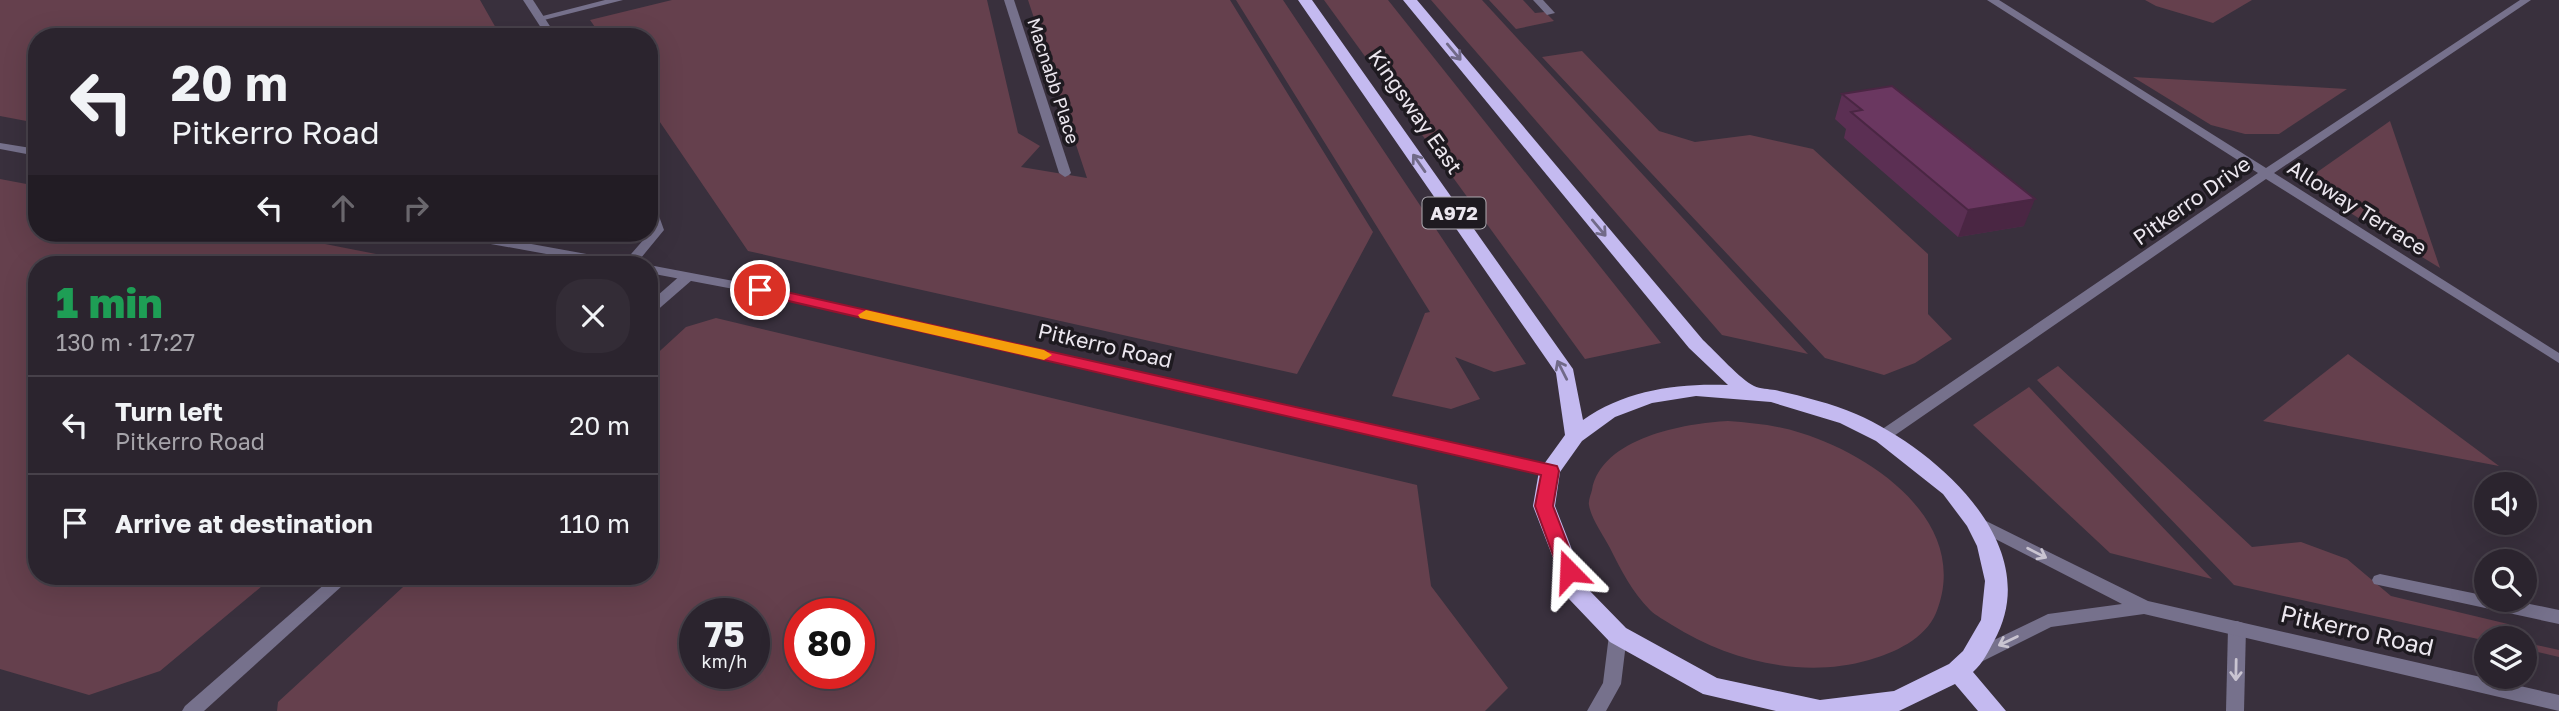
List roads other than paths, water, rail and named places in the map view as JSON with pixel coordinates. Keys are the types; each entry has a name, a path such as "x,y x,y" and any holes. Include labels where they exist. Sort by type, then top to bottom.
{"highway":[{"name":"Kingsway East","path":"1305,0 1566,373 1575,436"},
{"path":"1410,0 1696,345 1748,392"},
{"path":"1696,390 1773,396 1847,418 1884,436 1951,489 1976,522 1988,545 1997,581 1993,621 1965,665 1898,701 1820,710 1712,687 1618,635 1577,593 1544,506 1550,471 1575,436 1608,412 1649,397 1696,390"},
{"path":"1965,665 1993,711"}],"street":[{"path":"528,0 546,28"},
{"path":"540,18 618,0"},
{"name":"Macnabb Place","path":"1009,0 1065,173"},
{"path":"1538,0 1550,13"},
{"name":"Alloway Terrace","path":"1992,0 2559,359"},
{"name":"Pitkerro Drive","path":"1884,436 2266,173 2526,0"},
{"path":"0,146 28,151"},
{"path":"501,242 578,256"},
{"path":"636,256 647,242"},
{"name":"Pitkerro Road","path":"658,271 760,290 1550,471"},
{"path":"658,302 687,276"},
{"name":"Pitkerro Road","path":"1976,522 2144,607 2559,703"},
{"path":"2380,580 2559,617"},
{"path":"191,711 335,585"},
{"name":"Pitkerro Road","path":"1965,665 2048,621 2144,607"},
{"path":"2235,711 2237,628"},
{"path":"1596,711 1612,684 1618,635"}]}
